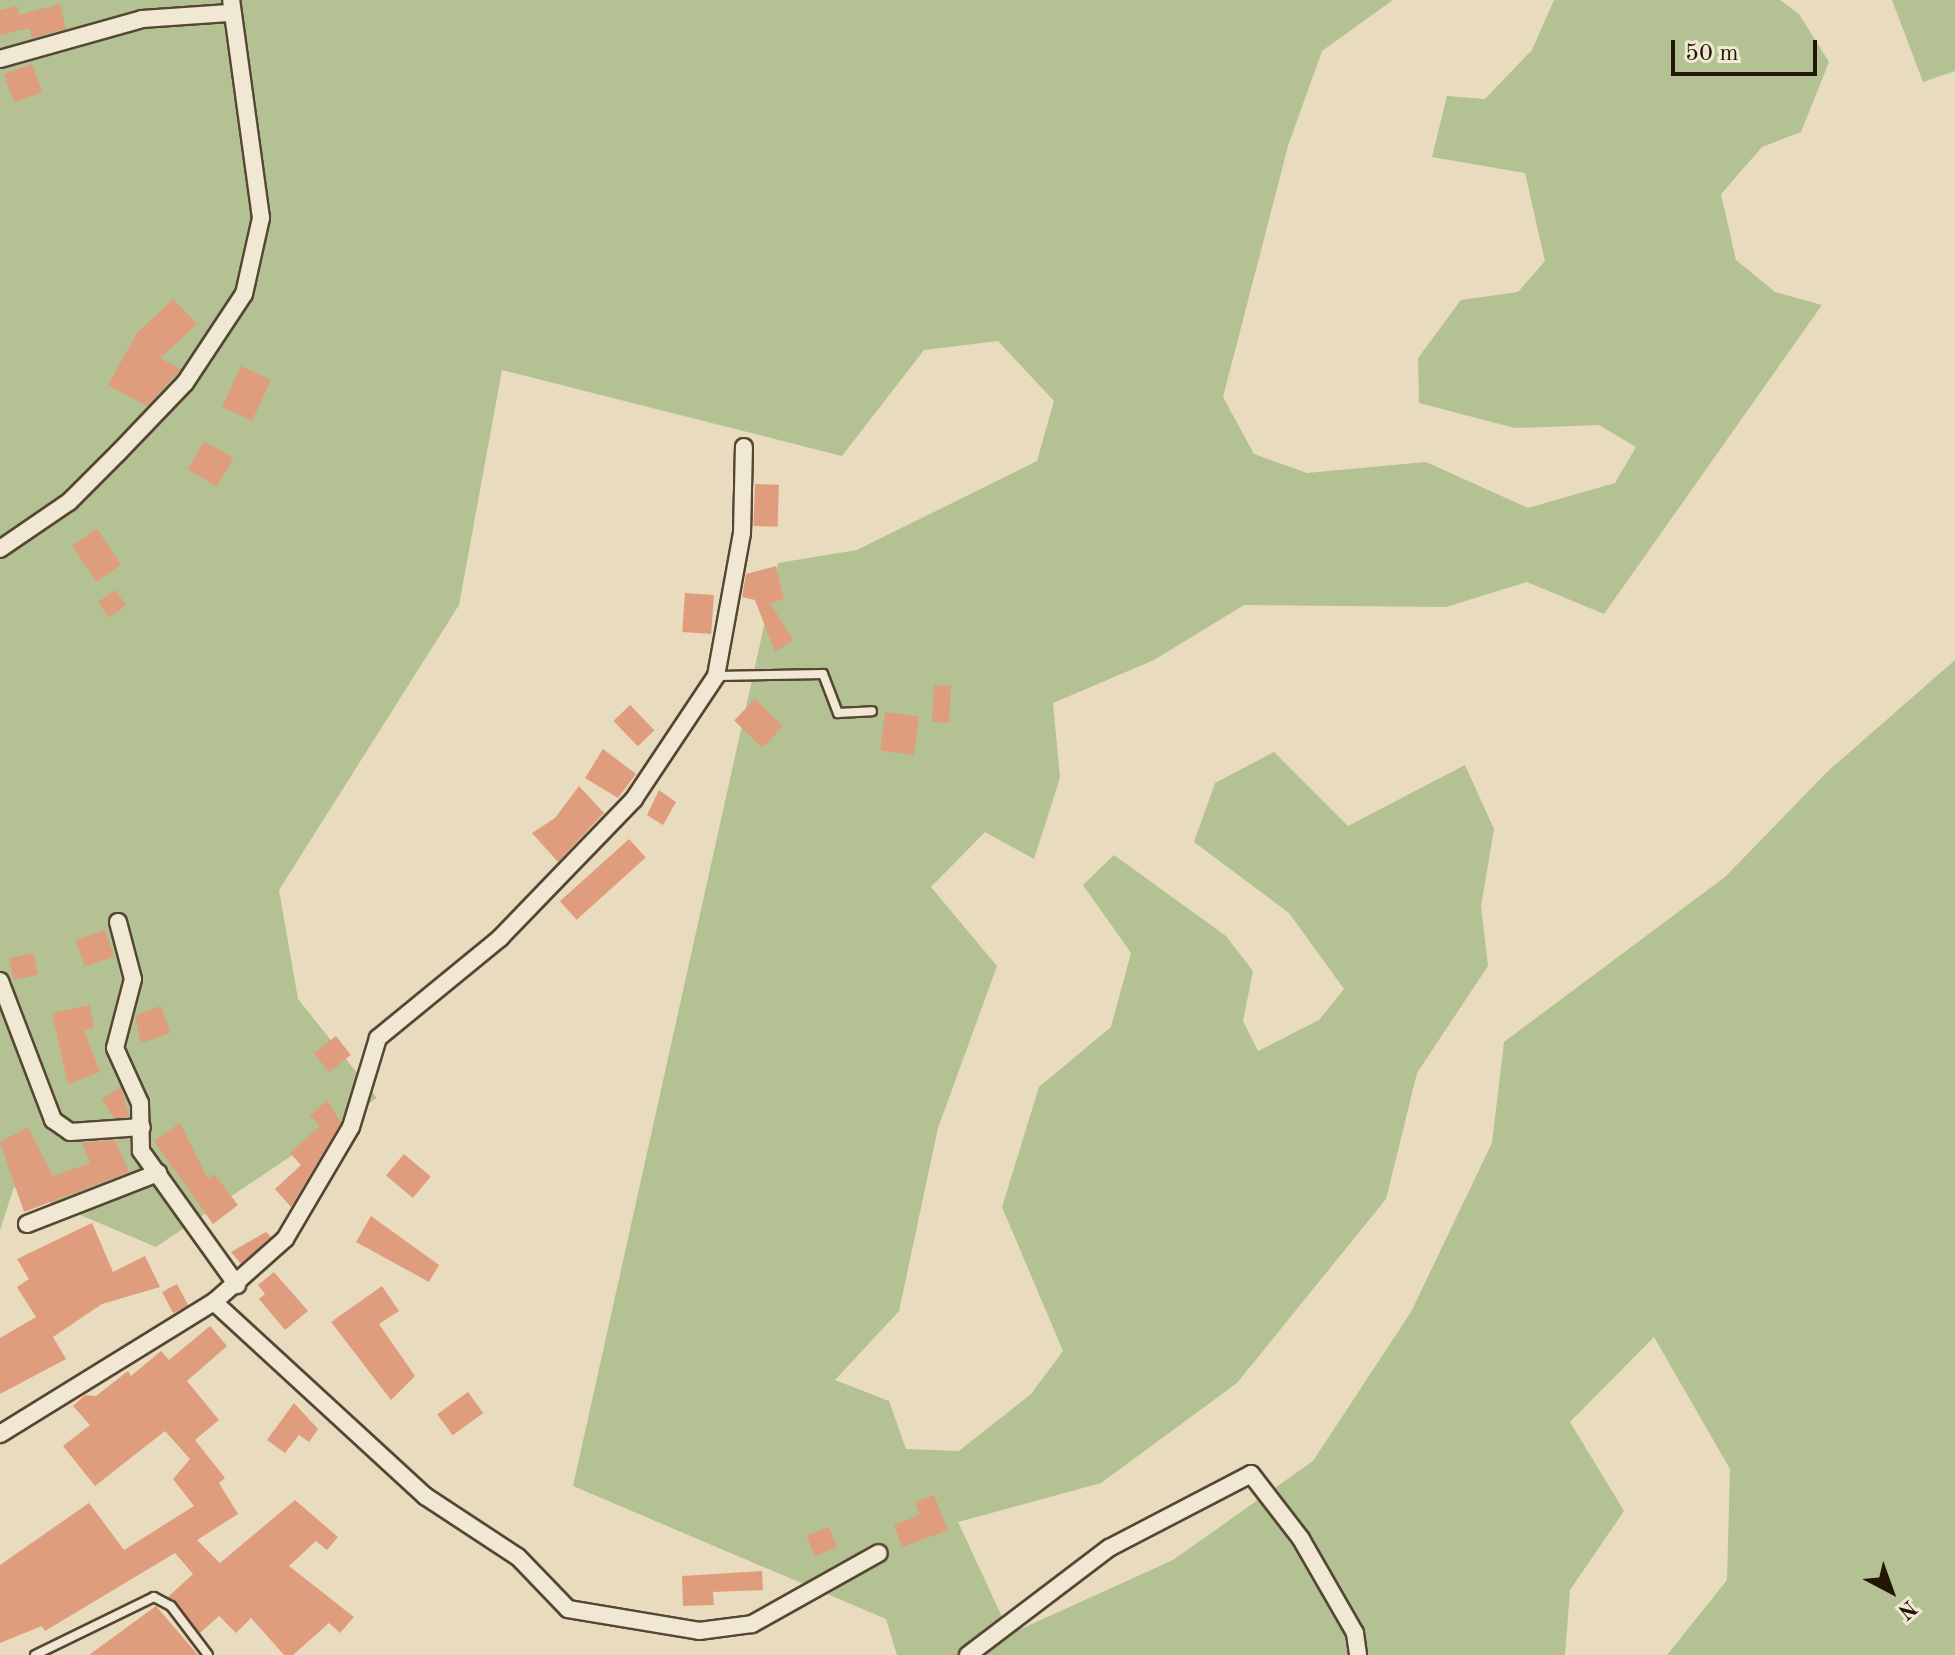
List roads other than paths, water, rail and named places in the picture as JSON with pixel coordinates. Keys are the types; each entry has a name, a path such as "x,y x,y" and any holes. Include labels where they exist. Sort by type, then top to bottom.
{"street":[{"path":"0,59 142,19 230,7 259,178 261,218 244,294 185,383 69,502 0,549"},
{"path":"0,1434 237,1285 319,1192 351,1127 378,1038 583,859 634,799 716,676 742,533 744,447"},
{"path":"118,922 133,979 115,1048 142,1127 141,1151 237,1285"},
{"path":"0,981 53,1120 70,1132 142,1127"},
{"path":"27,1224 158,1173"},
{"path":"214,1302 425,1496 518,1557 568,1609 699,1631 752,1624 879,1553"},
{"path":"968,1655 1109,1548 1251,1474 1301,1539 1355,1633 1358,1655"}],"lane":[{"path":"716,676 823,674 838,713 872,711"},
{"path":"35,1655 154,1597 171,1606 208,1655"}]}
